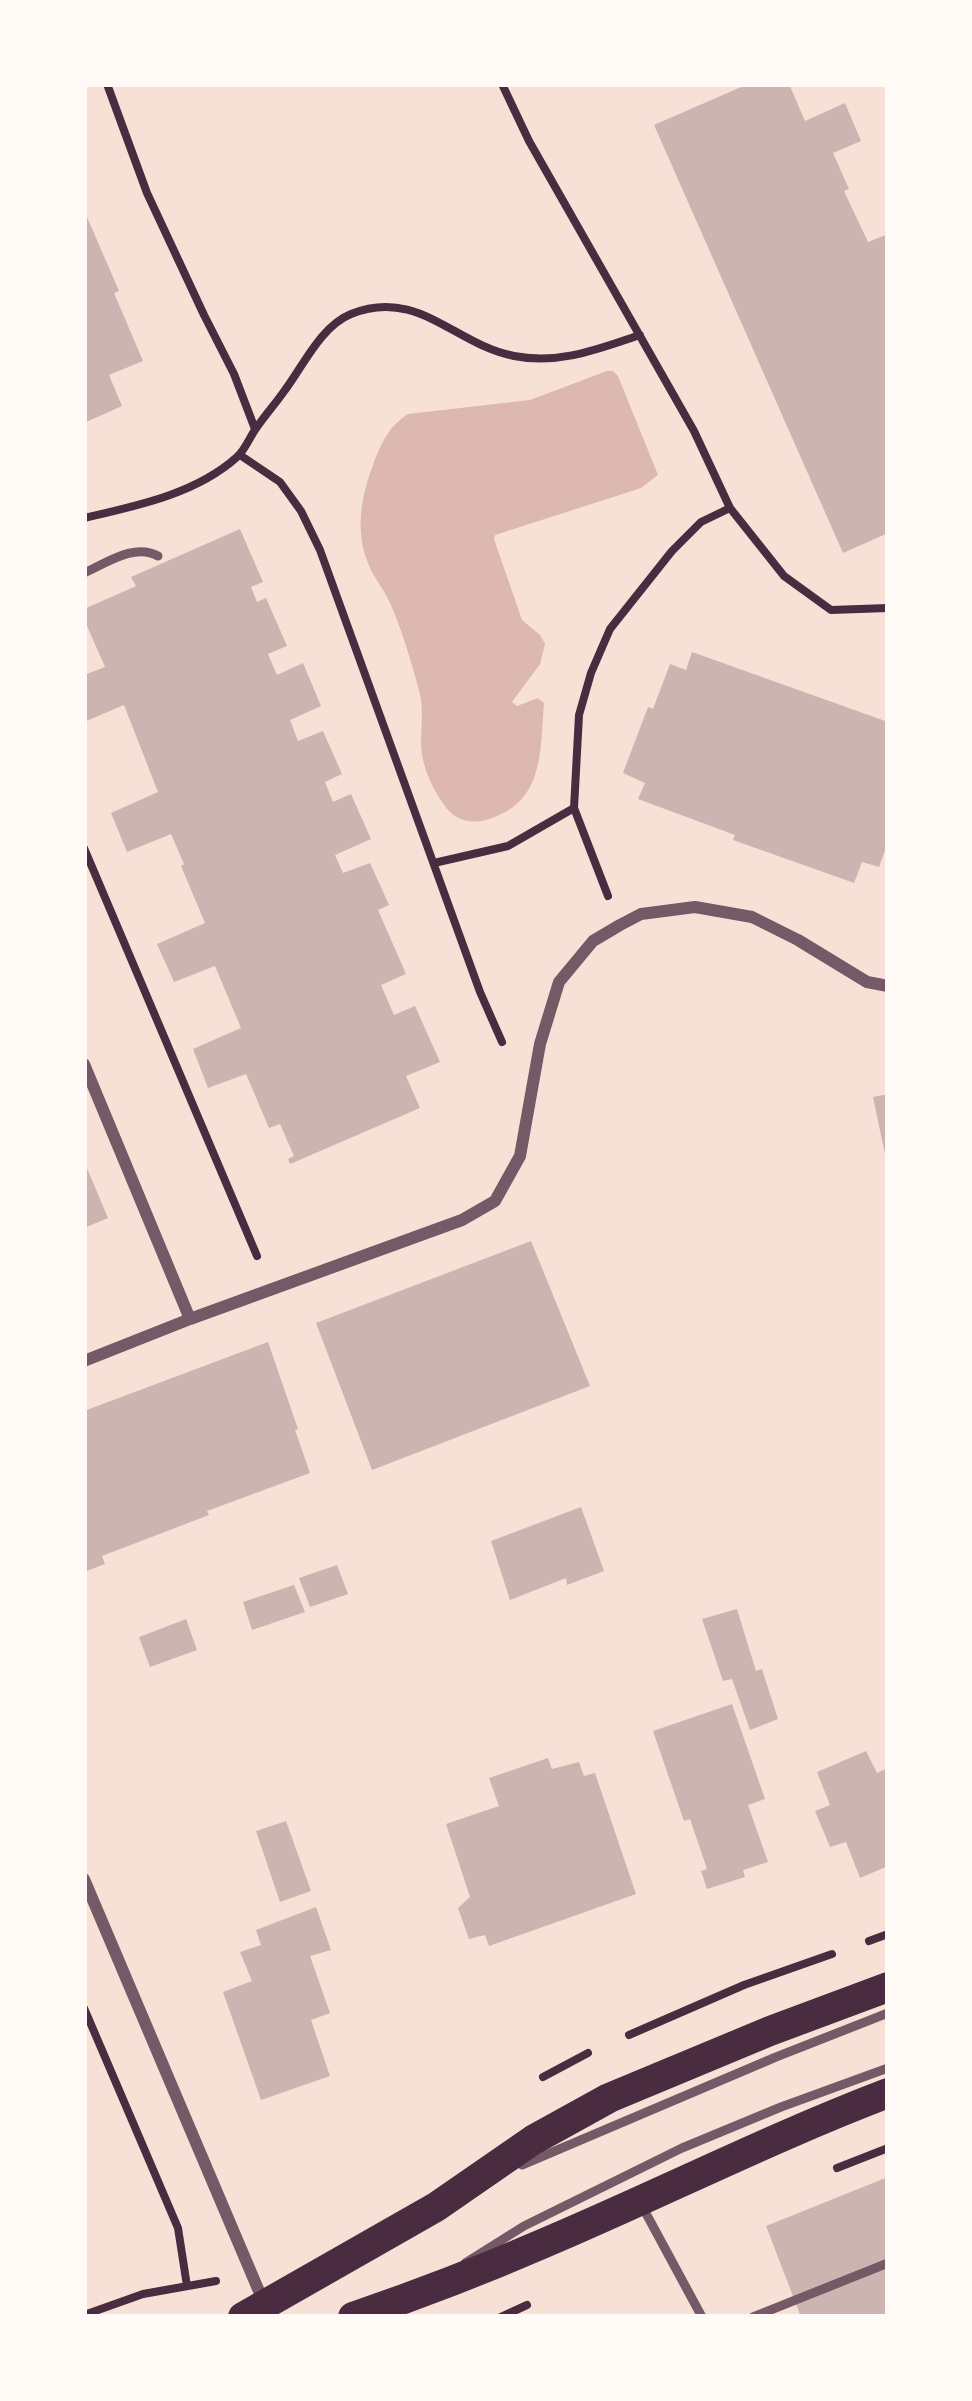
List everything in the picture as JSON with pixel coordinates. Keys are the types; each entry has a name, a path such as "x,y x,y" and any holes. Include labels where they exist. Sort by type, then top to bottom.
{"main road":[{"path":"254,2311 436,2207 533,2140 608,2098 888,1987"},
{"path":"353,2317 433,2289 888,2093"}],"street":[{"path":"84,1361 463,1220 495,1201 520,1156 539,1044 560,982 593,941 641,914 695,907 752,917 867,982 888,986"},
{"path":"84,1064 190,1318"},
{"path":"84,1879 254,2311"}],"lane":[{"path":"84,573 135,551 158,556"},
{"path":"436,2207 564,2146 888,2013"},
{"path":"433,2289 477,2254 524,2226 682,2148 888,2068"},
{"path":"639,2201 702,2317"},
{"path":"753,2317 888,2263"}],"path":[{"path":"107,84 148,193 235,374 255,429"},
{"path":"502,84 529,141 694,431 730,508 784,576 831,610 888,608"},
{"path":"84,518 198,484 240,455 322,339 350,314 413,310 487,349 538,360 573,357 640,335"},
{"path":"240,455 280,482 320,550 480,992 530,1108"},
{"path":"620,925 574,808 579,715 610,629 672,551 701,522 730,508"},
{"path":"434,863 508,846 574,808"},
{"path":"84,848 271,1289"},
{"path":"84,2008 178,2228 187,2286 143,2294 84,2315"}],"shaded area":[{"path":"607,371 618,376 658,475 641,488 495,535 522,620 545,644 540,664 512,702 517,706 538,698 544,703 541,741 535,776 517,804 482,821 464,820 449,811 426,771 416,679 388,598 364,551 361,514 369,477 386,436 408,414 530,400"}],"building":[{"path":"748,84 789,84 805,121 845,103 861,141 833,153 849,189 844,191 868,242 888,234 888,533 843,553 654,125"},
{"path":"84,210 143,361 109,375 122,406 84,423"},
{"path":"240,529 263,582 251,587 257,602 266,598 287,646 268,654 277,675 303,663 321,706 290,720 298,741 323,731 342,774 325,782 333,802 351,794 371,839 335,855 343,873 370,863 389,905 378,910 406,974 381,985 394,1015 415,1006 440,1062 406,1076 420,1108 290,1164 288,1159 294,1156 280,1124 269,1128 246,1074 208,1088 193,1049 241,1028 215,966 174,982 157,944 205,923 171,834 127,852 111,813 158,792 124,705 84,722 84,675 105,667 84,609 136,586 131,577"},
{"path":"692,652 888,722 888,842 879,867 862,862 854,883 733,840 735,835 638,799 645,783 623,773 670,664 686,670"},
{"path":"888,1094 888,1158 886,1159 873,1097"},
{"path":"84,1161 108,1218 84,1228"},
{"path":"531,1241 590,1386 372,1470 316,1323"},
{"path":"268,1342 310,1473 102,1556 105,1564 84,1572 84,1411"},
{"path":"581,1507 604,1571 567,1585 566,1578 510,1600 491,1541"},
{"path":"337,1565 348,1594 310,1607 299,1578"},
{"path":"294,1585 305,1612 252,1630 243,1602"},
{"path":"737,1609 756,1671 762,1669 778,1719 750,1730 732,1679 723,1681 702,1619"},
{"path":"186,1619 197,1650 150,1667 139,1637"},
{"path":"732,1704 765,1799 748,1805 768,1862 743,1870 745,1877 707,1889 701,1871 707,1869 690,1819 684,1821 653,1731"},
{"path":"866,1751 877,1773 888,1768 888,1866 860,1878 846,1842 830,1847 815,1811 830,1805 817,1772"},
{"path":"548,1758 552,1769 579,1762 584,1776 595,1773 636,1894 489,1946 485,1935 469,1939 458,1908 470,1897 446,1824 499,1806 489,1778"},
{"path":"286,1821 311,1891 280,1902 256,1831"},
{"path":"316,1907 331,1950 310,1956 330,2013 311,2020 330,2076 261,2100 223,1992 252,1981 240,1952 261,1945 256,1930"},
{"path":"888,2177 888,2317 801,2317 766,2226"}]}
